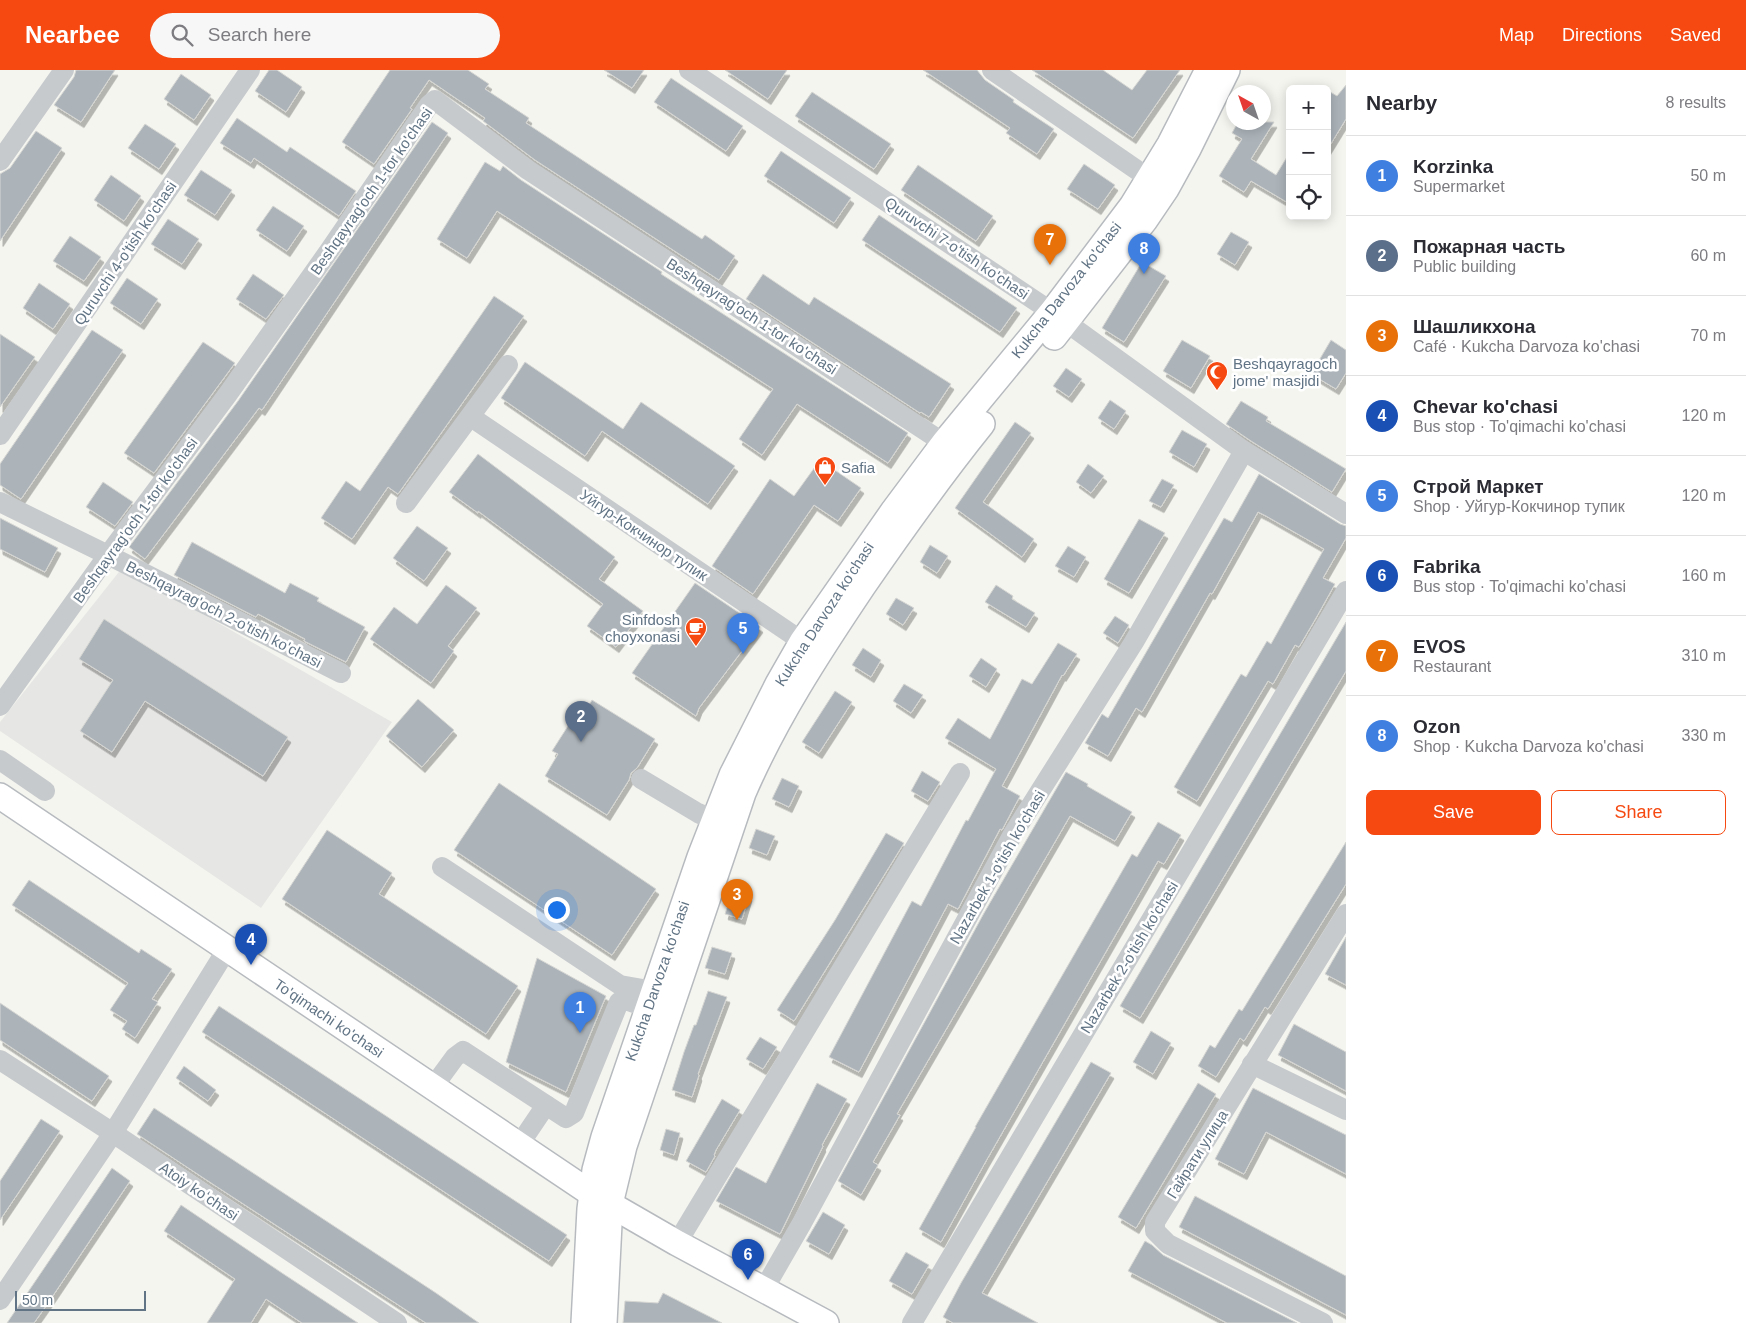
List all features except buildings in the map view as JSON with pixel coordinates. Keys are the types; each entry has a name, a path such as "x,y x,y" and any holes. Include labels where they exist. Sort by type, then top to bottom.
{"main road":[{"name":"Kukcha Darvoza ko'chasi","path":"810,647 899,534 1059,317 1150,178 1170,144 1208,70"},
{"name":"Kukcha Darvoza ko'chasi","path":"604,1323 595,1170 604,1137 700,857 743,793 810,647 894,510 944,443 1145,220 1166,189 1188,150 1227,70"},
{"name":"To'qimachi ko'chasi","path":"0,796 223,956"},
{"name":"To'qimachi ko'chasi","path":"0,816 223,956 597,1202 826,1323"},
{"name":"Kukcha Darvoza ko'chasi","path":"584,1323 597,1202 624,1146 723,824"},
{"name":"To'qimachi ko'chasi","path":"396,1071 433,1087 519,1145 597,1202"}],"street":[{"path":"0,161 64,70"},
{"name":"Quruvchi 4-o'tish ko'chasi","path":"0,435 250,70"},
{"name":"Quruvchi 7-o'tish ko'chasi","path":"689,70 1059,317 1244,451 1346,514"},
{"path":"992,70 1150,178"},
{"name":"Beshqayrag'och 1-tor ko'chasi","path":"0,706 108,555 228,394 429,105 435,100 528,170 944,443"},
{"path":"406,503 508,365"},
{"name":"Уйгур-Кокчинор тупик","path":"471,417 810,647"},
{"name":"Nazarbek 1-o'tish ko'chasi","path":"764,1289 802,1223 1013,834 1134,642 1244,451"},
{"name":"Beshqayrag'och 2-o'tish ko'chasi","path":"0,502 341,673"},
{"name":"Nazarbek 2-o'tish ko'chasi","path":"912,1323 1346,591"},
{"path":"0,760 44,791"},
{"path":"677,1243 960,772"},
{"path":"641,779 723,824"},
{"path":"442,867 620,985 651,1000"},
{"name":"Гайрати улица","path":"1323,1323 1168,1244 1155,1231 1154,1222 1344,921"},
{"path":"0,1300 113,1133 223,956"},
{"path":"433,1087 455,1057 463,1052 566,1118 574,1113 619,1002 626,1000 651,1000"},
{"name":"Atoiy koʻchasi","path":"0,1060 113,1133 396,1323"},
{"path":"1252,1064 1346,1110"},
{"path":"519,1145 546,1105"}],"shaded area":[{"path":"122,568 392,722 261,908 0,731 0,722"}],"place":[{"name":"EVOS","path":"1050,265"},
{"name":"Ozon","path":"1144,274"},
{"name":"Beshqayragoch jome' masjidi","path":"1217,391"},
{"name":"Safia","path":"825,486"},
{"name":"Sinfdosh choyxonasi","path":"696,647"},
{"name":"Строй Маркет","path":"743,654"},
{"name":"Пожарная часть","path":"581,742"},
{"name":"Шашликхона","path":"737,920"},
{"name":"Chevar ko'chasi","path":"251,965"},
{"name":"Korzinka","path":"580,1033"},
{"name":"Fabrika","path":"748,1280"}]}
